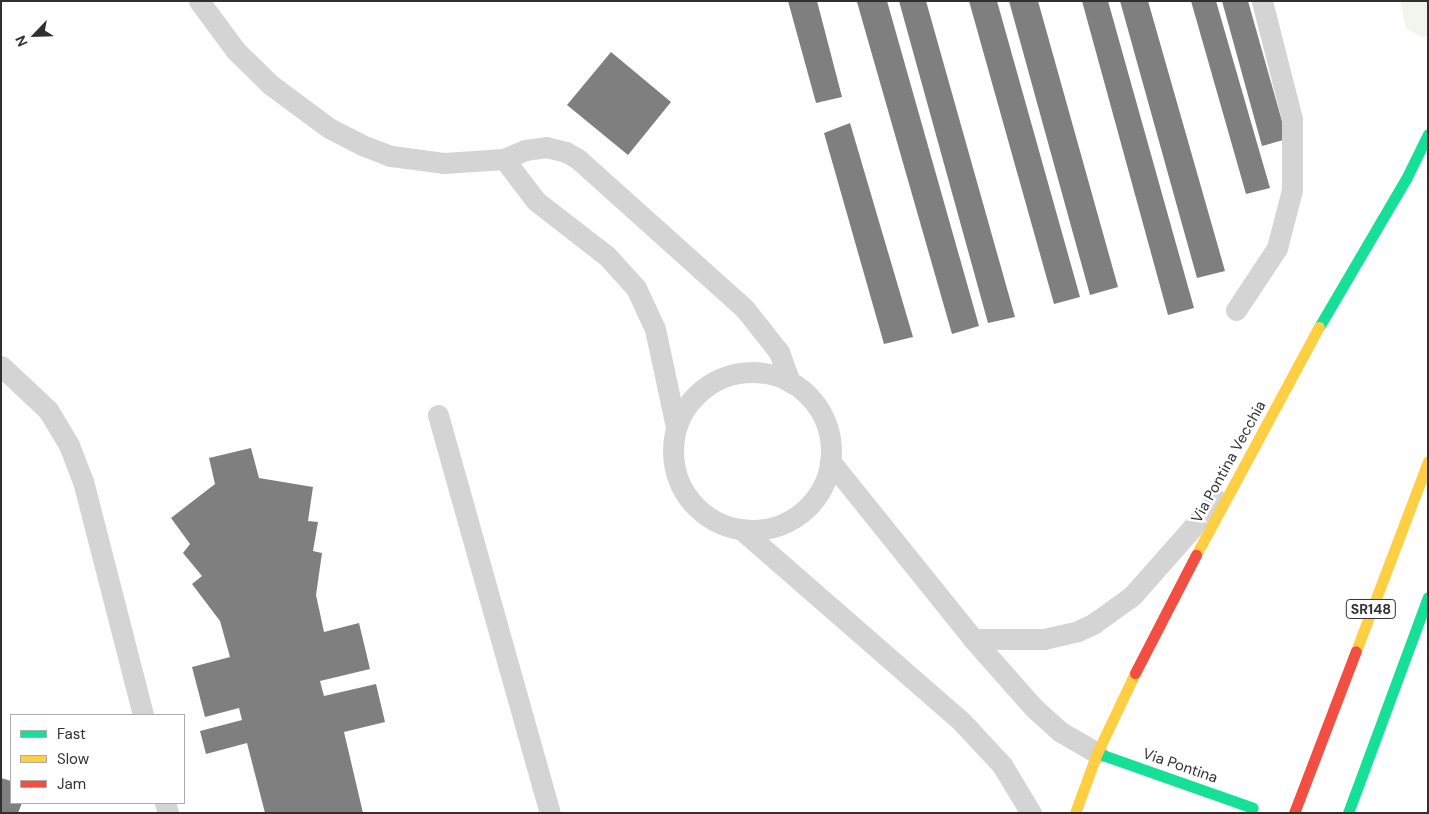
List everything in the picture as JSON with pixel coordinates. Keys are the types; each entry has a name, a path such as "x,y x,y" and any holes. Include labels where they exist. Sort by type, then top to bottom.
{"main road":[{"name":"Via Pontina Vecchia","path":"1075,813 1097,753 1146,648 1348,273 1406,179 1428,134"},
{"name":"SR148","path":"1294,813 1428,460"},
{"name":"SR148","path":"1348,813 1428,597"},
{"name":"Via Pontina","path":"1097,753 1253,808"}],"lane":[{"path":"199,1 250,65 271,85 329,128 400,158 444,164 504,159 525,150 546,148 566,152 588,167 745,310 779,352 790,382"},
{"path":"1236,310 1277,248 1292,190 1292,119 1262,1"},
{"path":"504,159 536,201 607,256 636,288 657,337 676,427 673,461 685,494 710,519 742,530 763,530 801,514 826,481 830,460 825,422 814,402 790,382 768,373 745,372 722,377 702,389 686,406 676,427"},
{"path":"1,366 17,377 48,410 69,445 83,481 143,714"},
{"path":"438,415 550,813"},
{"path":"830,460 973,639 1044,718 1061,732 1097,753"},
{"path":"973,639 1044,639 1078,631 1100,620 1132,596 1240,473"},
{"path":"742,530 962,722 1002,765 1031,813"}],"shaded area":[{"path":"1400,1 1428,1 1428,36 1421,37 1406,28"}],"building":[{"path":"788,1 817,1 842,97 816,103"},
{"path":"887,1 979,326 952,334 857,2"},
{"path":"899,1 926,1 1015,317 988,323"},
{"path":"969,1 997,1 1080,297 1054,304"},
{"path":"1009,1 1038,1 1118,287 1090,295"},
{"path":"1082,1 1108,1 1194,308 1168,315"},
{"path":"1120,1 1148,1 1225,271 1197,278"},
{"path":"1191,1 1216,1 1270,188 1246,194"},
{"path":"1222,1 1248,1 1287,139 1262,146"},
{"path":"611,52 671,102 628,155 567,105"},
{"path":"850,123 913,337 884,344 824,133"},
{"path":"251,448 259,478 313,487 308,521 318,522 313,551 322,553 316,595 324,632 359,623 370,669 320,681 324,696 376,684 385,722 344,732 363,813 265,813 247,743 206,754 200,731 242,720 239,708 205,717 192,667 230,657 220,621 192,584 202,576 183,553 190,544 171,518 215,484 209,458"},
{"path":"1,778 10,781 10,804 22,804 18,813 1,813"}],"traffic: fast":[{"path":"1319,327 1406,179 1428,134"},
{"path":"1348,813 1428,597"},
{"path":"1097,753 1253,808"}],"traffic: slow":[{"path":"1196,555 1319,327"},
{"path":"1356,651 1428,461"},
{"path":"1075,813 1097,753 1135,673"}],"traffic: jam":[{"path":"1135,673 1196,555"},
{"path":"1294,813 1356,651"}]}
